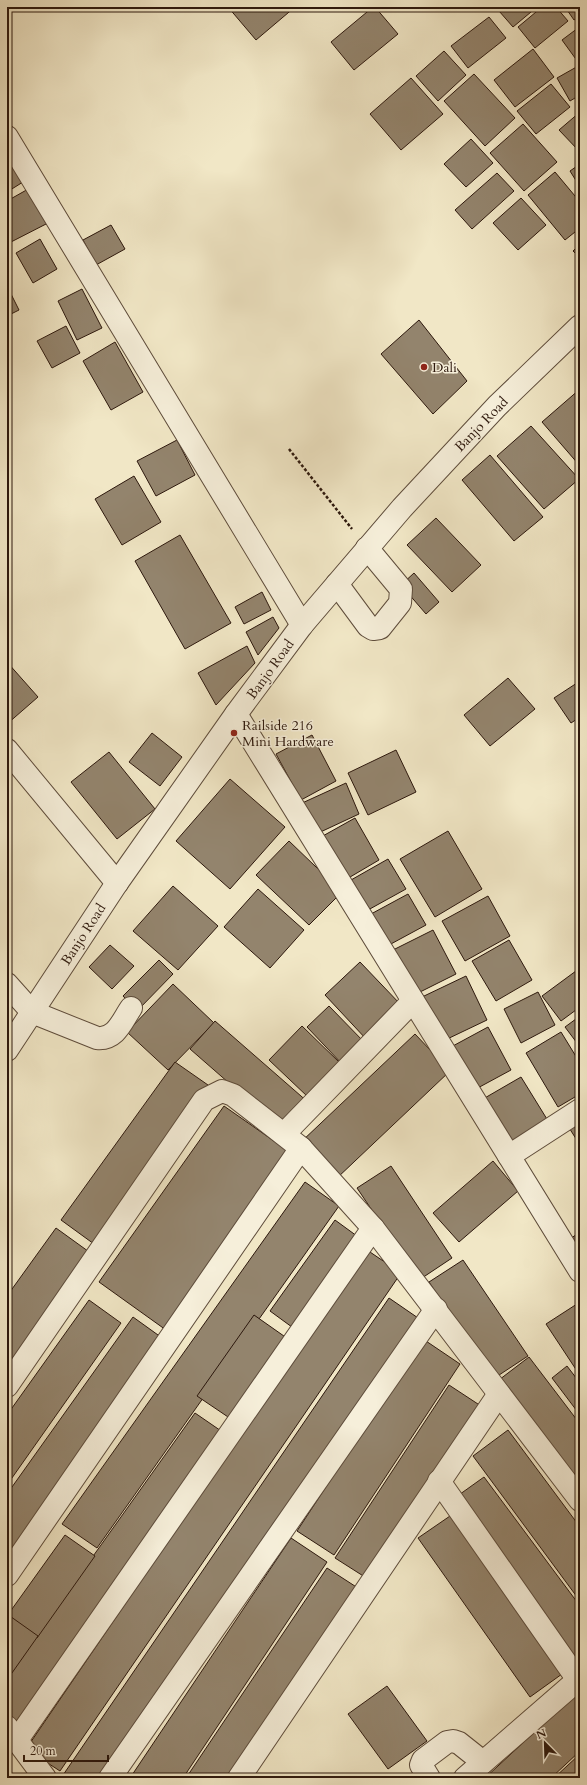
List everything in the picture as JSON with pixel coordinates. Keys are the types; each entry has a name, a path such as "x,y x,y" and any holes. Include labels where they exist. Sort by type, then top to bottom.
{"street":[{"path":"7,137 302,625"},
{"name":"Banjo Road","path":"7,1050 117,883 236,714 302,625 402,508 497,406 580,326"},
{"path":"337,584 368,626 373,629 380,628 400,603 401,589 367,548"},
{"path":"236,714 580,1271"},
{"path":"7,750 117,883"},
{"path":"7,984 32,1012 97,1038 103,1038 114,1034 131,1008"},
{"path":"284,1134 413,1001"},
{"path":"7,1386 204,1100 222,1091 233,1095 302,1148 373,1228 580,1500"},
{"path":"509,1156 580,1110"},
{"path":"7,1575 302,1148"},
{"path":"46,1778 12,1734 373,1228"},
{"path":"110,1778 436,1309"},
{"path":"239,1778 499,1394"},
{"path":"440,1481 579,1679 465,1778"},
{"path":"429,1778 422,1765 423,1760 447,1742 459,1743 483,1762"}],"path":[{"path":"289,449 367,548"}],"building":[{"path":"228,7 295,7 256,40"},
{"path":"373,7 375,7 398,34 354,70 331,42"},
{"path":"504,7 537,7 513,27 499,11"},
{"path":"542,7 556,7 568,21 535,48 518,27"},
{"path":"565,7 580,7 580,16 574,20"},
{"path":"489,17 506,38 468,68 451,46"},
{"path":"578,28 580,30 580,60 578,62 562,40"},
{"path":"533,49 554,77 515,107 494,80"},
{"path":"444,51 466,75 438,101 416,76"},
{"path":"580,65 580,95 570,101 557,78"},
{"path":"474,74 515,118 485,146 444,101"},
{"path":"411,78 443,114 401,150 370,114"},
{"path":"551,84 570,107 536,134 517,111"},
{"path":"580,112 580,150 579,151 559,130"},
{"path":"523,124 557,162 524,191 490,153"},
{"path":"471,139 493,163 466,187 444,164"},
{"path":"7,154 23,182 7,192"},
{"path":"580,164 580,187 570,171"},
{"path":"555,172 580,202 580,228 565,240 528,195"},
{"path":"497,173 514,191 472,229 455,210"},
{"path":"30,188 48,223 9,243 7,238 7,201"},
{"path":"521,198 546,225 518,250 493,223"},
{"path":"111,225 125,249 96,265 83,240"},
{"path":"40,239 57,269 33,283 16,253"},
{"path":"580,244 580,258 573,251"},
{"path":"7,286 19,310 7,316"},
{"path":"82,289 102,328 77,340 58,301"},
{"name":"Dali","path":"419,320 467,381 433,414 381,354"},
{"path":"66,326 80,353 52,368 37,341"},
{"path":"115,342 143,392 111,410 83,361"},
{"path":"580,389 580,466 542,422"},
{"path":"531,426 579,479 544,509 497,456"},
{"path":"177,440 195,475 156,496 137,461"},
{"path":"490,455 543,517 514,541 462,480"},
{"path":"134,476 161,522 122,545 95,499"},
{"path":"436,518 481,565 452,592 407,545"},
{"path":"180,535 231,623 185,649 135,561"},
{"path":"414,573 439,602 426,614 401,585"},
{"path":"262,592 271,610 244,624 235,607"},
{"path":"273,617 279,628 258,655 246,632"},
{"path":"247,646 255,663 216,705 198,673"},
{"path":"7,662 38,697 7,724"},
{"path":"508,678 535,709 490,746 464,715"},
{"path":"580,681 580,717 571,723 554,698"},
{"path":"152,733 182,757 160,786 129,762"},
{"path":"312,735 336,781 301,800 276,754"},
{"path":"396,750 416,792 368,815 348,773"},
{"path":"109,752 155,809 117,839 71,782"},
{"path":"230,779 285,827 230,889 176,841"},
{"path":"346,783 359,814 314,835 300,804"},
{"path":"355,818 379,860 345,880 321,837"},
{"path":"448,831 482,889 435,917 400,859"},
{"path":"289,841 342,892 309,925 256,875"},
{"path":"388,859 406,889 368,910 351,880"},
{"path":"173,886 218,926 178,970 133,931"},
{"path":"258,889 304,930 270,968 224,927"},
{"path":"408,894 426,925 389,945 371,914"},
{"path":"488,896 510,936 465,961 442,921"},
{"path":"433,930 456,974 416,994 393,950"},
{"path":"509,940 532,980 496,1001 472,961"},
{"path":"110,945 134,966 112,989 89,967"},
{"path":"159,960 173,974 137,1011 123,996"},
{"path":"360,962 402,1006 367,1040 325,995"},
{"path":"580,968 580,1007 561,1021 542,996"},
{"path":"466,976 487,1020 443,1041 422,997"},
{"path":"173,984 214,1023 168,1070 127,1032"},
{"path":"538,992 555,1025 521,1043 504,1009"},
{"path":"329,1006 365,1043 343,1065 307,1027"},
{"path":"580,1016 580,1047 565,1027"},
{"path":"215,1021 309,1103 284,1131 190,1049"},
{"path":"302,1026 340,1063 308,1097 269,1060"},
{"path":"488,1027 511,1070 474,1090 451,1047"},
{"path":"561,1032 580,1063 580,1094 558,1107 526,1053"},
{"path":"415,1034 450,1071 336,1179 301,1142"},
{"path":"175,1062 208,1085 94,1244 61,1220"},
{"path":"521,1077 550,1124 512,1147 483,1099"},
{"path":"224,1106 291,1153 166,1330 99,1282"},
{"path":"580,1114 580,1145 566,1123"},
{"path":"493,1161 518,1191 459,1242 433,1213"},
{"path":"391,1166 452,1258 419,1280 357,1188"},
{"path":"305,1182 339,1206 97,1548 62,1524"},
{"path":"335,1220 361,1239 296,1330 270,1311"},
{"path":"56,1228 92,1254 7,1372 7,1296"},
{"path":"580,1232 580,1258 567,1241"},
{"path":"367,1250 401,1273 60,1771 26,1749"},
{"path":"463,1260 528,1356 493,1379 429,1282"},
{"path":"389,1298 421,1320 108,1778 61,1778"},
{"path":"89,1300 121,1323 7,1485 7,1415"},
{"path":"580,1302 580,1374 579,1374 546,1324"},
{"path":"254,1315 291,1341 234,1421 197,1396"},
{"path":"133,1317 165,1340 7,1563 7,1494"},
{"path":"423,1339 460,1364 334,1555 297,1531"},
{"path":"529,1357 580,1424 580,1469 569,1478 495,1383"},
{"path":"567,1366 580,1383 580,1415 552,1378"},
{"path":"449,1385 481,1406 368,1579 335,1558"},
{"path":"195,1413 227,1435 21,1724 7,1714 7,1677"},
{"path":"508,1430 580,1527 580,1601 473,1456"},
{"path":"484,1477 580,1606 580,1664 456,1497"},
{"path":"450,1516 562,1674 530,1697 418,1538"},
{"path":"65,1535 95,1556 37,1638 7,1616"},
{"path":"291,1538 327,1562 183,1778 130,1778"},
{"path":"327,1568 361,1590 235,1778 186,1778"},
{"path":"7,1614 38,1636 7,1680"},
{"path":"387,1686 427,1741 388,1769 348,1714"},
{"path":"580,1690 580,1751 551,1778 485,1778"},
{"path":"580,1754 580,1778 554,1778"}],"place":[{"name":"Dali","path":"424,367"},
{"name":"Railside 216 Mini Hardware","path":"234,733"}]}
